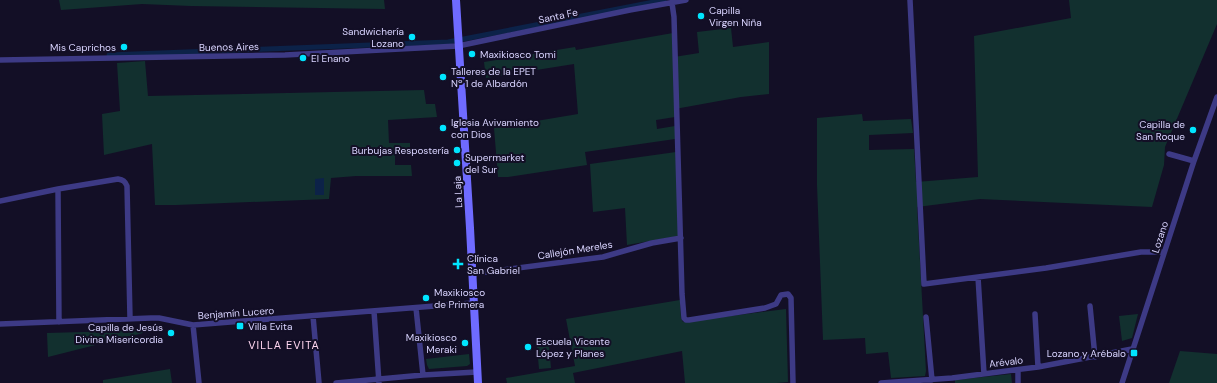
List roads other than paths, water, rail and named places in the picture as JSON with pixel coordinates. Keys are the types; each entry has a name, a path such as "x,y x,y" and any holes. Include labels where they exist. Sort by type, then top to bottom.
{"main road":[{"name":"La Laja","path":"456,0 478,383"}],"street":[{"name":"Santa Fe","path":"458,42 686,0"},
{"path":"910,0 924,284 978,278 1141,252 1164,252"},
{"path":"672,3 674,18 680,238 684,318 686,320 772,307 776,304 781,295 788,294 791,298 793,383"},
{"name":"Buenos Aires","path":"0,60 285,55 458,42"},
{"name":"Lozano","path":"1122,383 1194,161 1217,96"},
{"path":"1169,154 1194,161"},
{"path":"0,201 118,179 126,182 130,318"},
{"path":"58,189 59,322"},
{"name":"Callejón Mereles","path":"472,274 603,257 652,243 680,238"},
{"path":"978,278 984,374"},
{"name":"Benjamín Lucero","path":"0,324 159,318 193,325 473,303"},
{"path":"1090,306 1095,357"},
{"path":"416,308 423,375"},
{"path":"374,311 379,381"},
{"path":"1035,314 1038,367"},
{"path":"313,316 319,383"},
{"path":"926,317 932,380"},
{"path":"193,325 199,383"},
{"name":"Arévalo","path":"881,383 952,380 1038,367 1132,349"},
{"path":"1018,370 1018,383"},
{"path":"336,383 379,381 423,375 477,372"}],"water":[{"path":"324,178 324,195 315,195 315,179"}],"waterway":[{"path":"109,55 448,42 664,0"}],"place":[{"name":"Capilla Virgen Niña","path":"701,16"},
{"name":"Sandwichería Lozano","path":"412,37"},
{"name":"Mis Caprichos","path":"124,47"},
{"name":"Maxikiosco Tomi","path":"472,54"},
{"name":"El Enano","path":"303,58"},
{"name":"Talleres de la EPET Nº 1 de Albardón","path":"443,77"},
{"name":"Iglesia Avivamiento con Dios","path":"443,128"},
{"name":"Capilla de San Roque","path":"1193,130"},
{"name":"Burbujas Respostería","path":"457,150"},
{"name":"Supermarket del Sur","path":"457,163"},
{"name":"Clínica San Gabriel","path":"458,264"},
{"name":"Maxikiosco de Primera","path":"426,298"},
{"name":"Villa Evita","path":"240,326"},
{"name":"Capilla de Jesús Divina Misericordia","path":"171,333"},
{"name":"Maxikiosco Meraki","path":"465,343"},
{"name":"Escuela Vicente López y Planes","path":"528,347"},
{"name":"Lozano y Arébalo","path":"1134,353"}],"district":[{"name":"VILLA EVITA","path":"284,345"}]}
